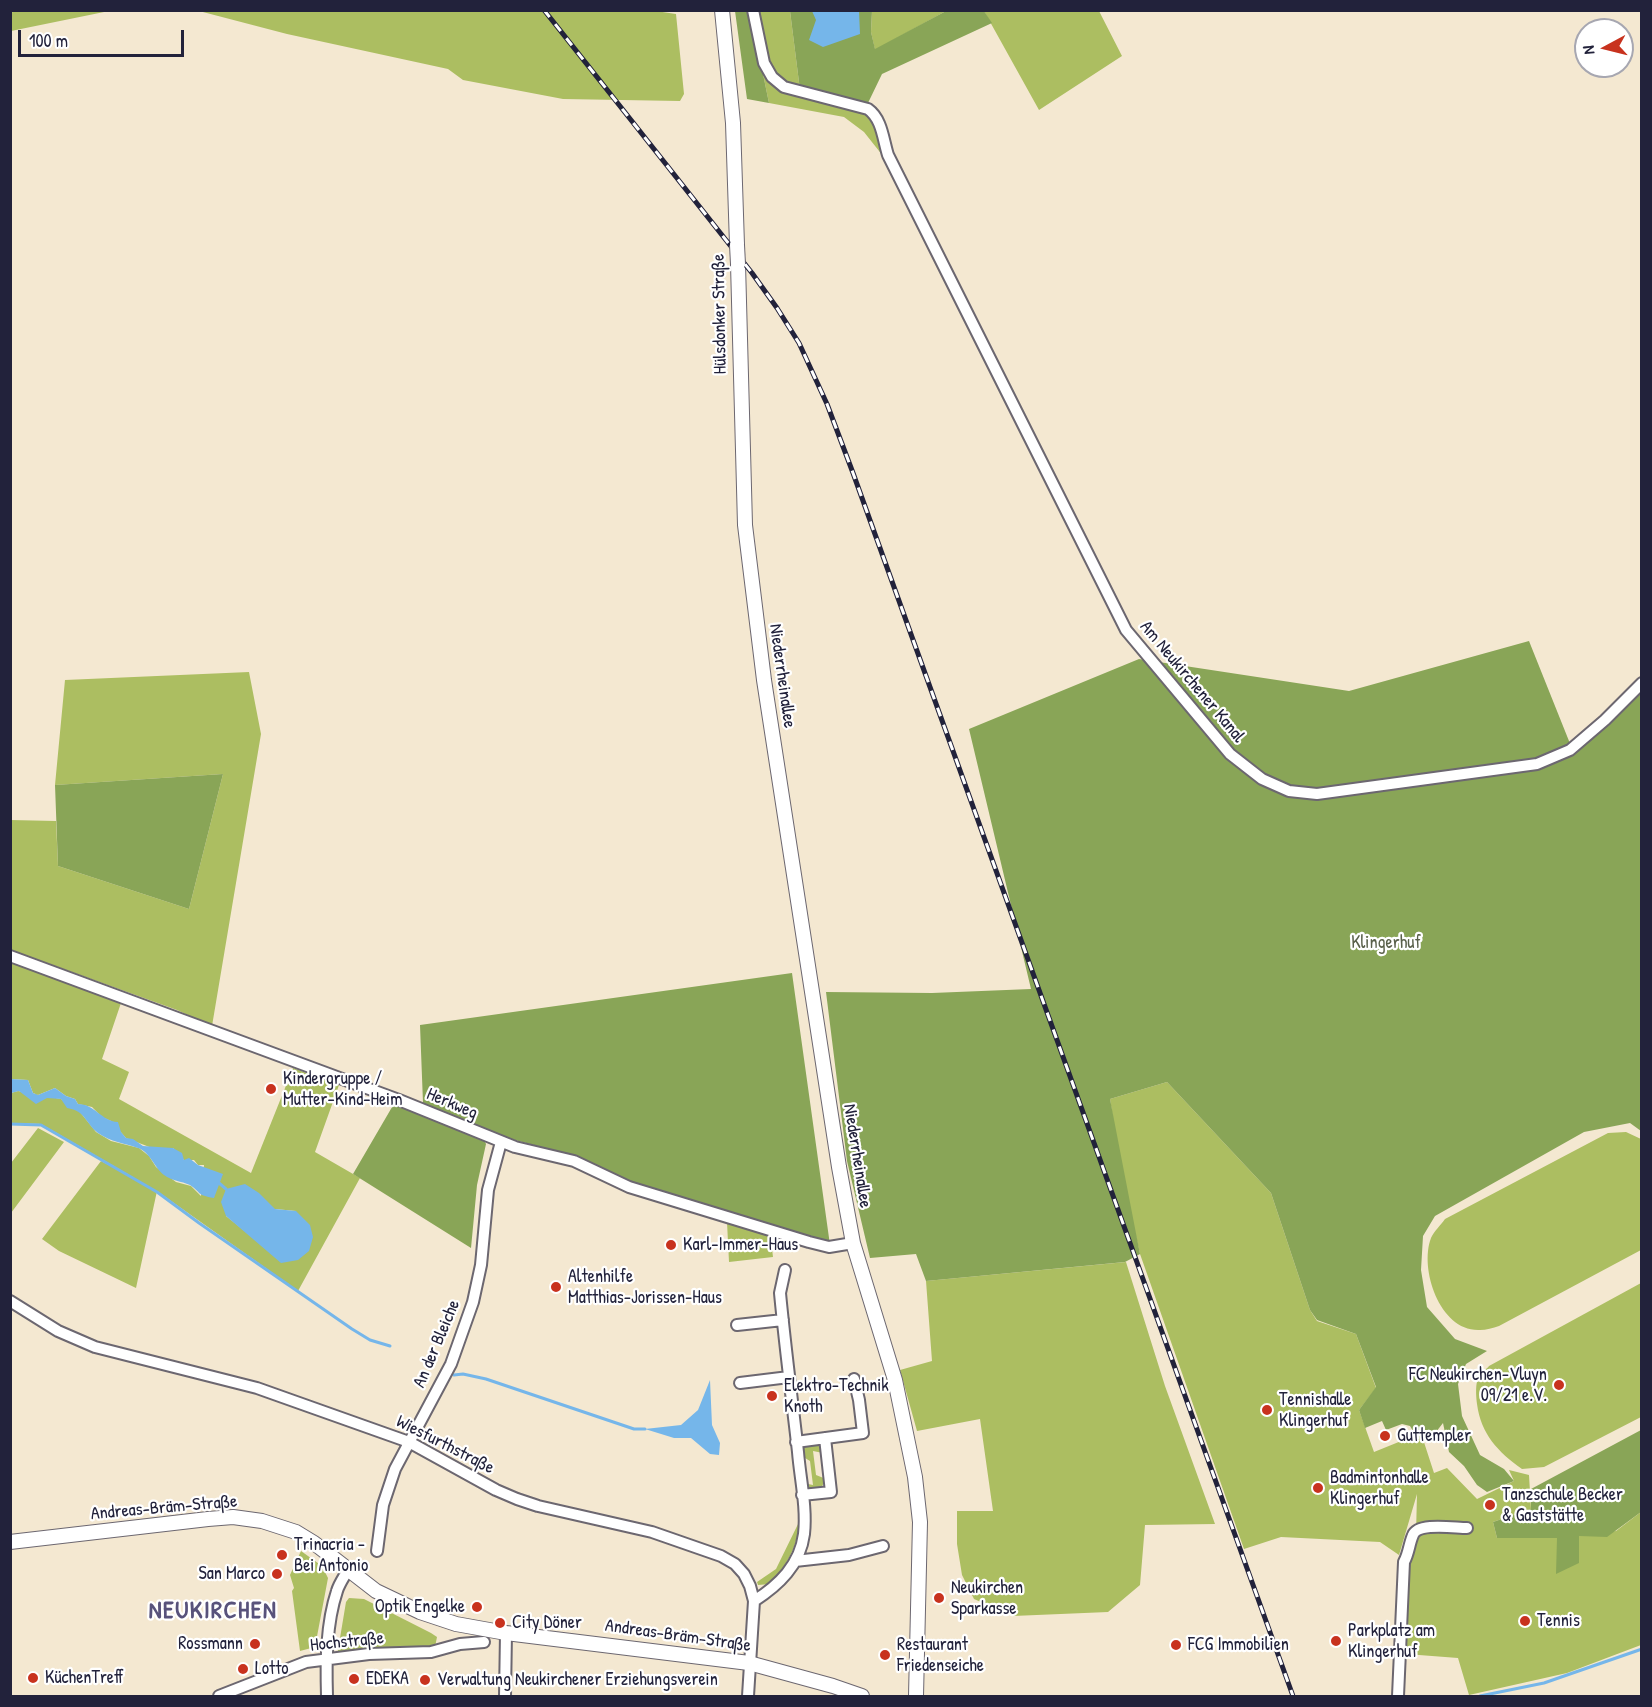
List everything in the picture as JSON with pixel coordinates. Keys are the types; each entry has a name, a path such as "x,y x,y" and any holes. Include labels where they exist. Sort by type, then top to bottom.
{"main road":[{"name":"Hülsdonker Straße","path":"722,10 733,123 745,525 755,617"},
{"name":"Niederrheinallee","path":"755,617 839,1167 853,1243 895,1380 915,1477 920,1522 916,1696"},
{"name":"Andreas-Bräm-Straße","path":"10,1542 233,1517 262,1521 296,1532 376,1591 420,1612 456,1624 506,1633 749,1663 862,1696"}],"street":[{"name":"Am Neukirchener Kanal","path":"753,10 764,63 772,77 784,87 868,109 874,113 888,155 1126,630 1230,754 1262,779 1289,791 1317,794 1537,764 1570,750 1605,720 1641,683"},
{"name":"Herkweg","path":"10,956 399,1100 501,1142 574,1161 629,1187 809,1242 830,1247 853,1243"},
{"name":"An der Bleiche","path":"377,1551 382,1505 395,1469 445,1377 473,1302 481,1265 488,1190 501,1142"},
{"path":"754,1601 775,1587 795,1561 804,1535 802,1495 780,1293 785,1270"},
{"name":"Wiesfurthstraße","path":"10,1301 58,1331 95,1347 257,1388 409,1442 517,1499 538,1506 652,1532 722,1556 735,1564 744,1574 754,1601 748,1696"},
{"path":"737,1325 783,1320"},
{"path":"740,1383 789,1377"},
{"path":"796,1442 863,1433 854,1379"},
{"path":"802,1495 831,1492 825,1438"},
{"path":"1398,1696 1404,1562 1414,1533 1418,1528 1425,1527 1467,1528"},
{"path":"795,1561 849,1555 883,1546"},
{"path":"327,1696 326,1659 337,1590 348,1570"},
{"path":"505,1696 506,1633"},
{"name":"Hochstraße","path":"219,1696 306,1662 369,1654 431,1652 460,1644 484,1642"}],"green space":[{"path":"15,10 109,11 11,31 10,14"},
{"path":"649,10 676,14 684,94 680,101 563,99 463,80 448,69 287,34 199,11"},
{"path":"735,11 750,11 769,103 747,99"},
{"path":"750,11 790,11 801,98 856,100 868,103 883,156 864,132 844,117 769,103"},
{"path":"790,11 872,11 871,32 875,49 946,11 984,11 992,23 882,74 868,103 856,100 801,98"},
{"path":"872,11 946,11 875,50 871,32"},
{"path":"984,11 1099,11 1122,56 1039,110"},
{"name":"Klingerhuf","path":"1529,641 1571,746 1641,685 1641,1131 1630,1123 1584,1132 1435,1216 1423,1236 1421,1270 1427,1307 1455,1339 1487,1351 1466,1364 1458,1384 1462,1416 1480,1455 1504,1469 1514,1481 1487,1492 1477,1485 1464,1466 1449,1452 1443,1423 1436,1432 1428,1434 1413,1431 1410,1426 1402,1424 1386,1430 1382,1421 1365,1428 1359,1410 1376,1387 1356,1334 1317,1320 1310,1310 1271,1193 1167,1082 1110,1099 1140,1254 1125,1262 926,1281 916,1254 870,1258 847,1161 826,992 932,993 1031,989 969,729 1139,659 1349,691"},
{"path":"249,672 261,734 212,1026 177,1010 11,950 10,820 56,821 58,866 189,909 223,774 55,785 65,680"},
{"path":"223,774 189,909 58,866 55,785"},
{"path":"10,959 122,1000 102,1059 129,1072 119,1099 251,1173 293,1068 339,1085 315,1152 360,1178 298,1291 157,1191 136,1288 59,1251 42,1239 101,1161 136,1179 41,1124 11,1123 11,1093 18,1091 37,1094 33,1093 28,1080 11,1079","holes":["55,1088 75,1099 78,1104 92,1107 102,1117 111,1121 126,1138 152,1148 173,1148 184,1160 194,1160 198,1165 204,1165 201,1196 191,1186 176,1182 156,1167 149,1156 139,1148 111,1141 96,1132 80,1112 61,1099 38,1095","275,1209 296,1211 246,1232 226,1216"]},
{"path":"792,973 830,1245 630,1183 576,1156 511,1139 423,1103 420,1025"},
{"path":"1167,1082 1271,1193 1310,1310 1317,1321 1356,1334 1376,1388 1359,1410 1374,1452 1421,1433 1434,1473 1447,1468 1477,1499 1514,1481 1509,1470 1529,1475 1531,1509 1493,1522 1497,1538 1557,1538 1557,1573 1579,1536 1616,1531 1641,1512 1641,1645 1567,1673 1469,1695 1458,1658 1406,1654 1409,1567 1416,1534 1417,1494 1399,1555 1380,1542 1281,1537 1244,1549 1140,1254 1121,1171 1110,1099"},
{"path":"395,1102 484,1140 486,1144 477,1185 471,1248 353,1174"},
{"path":"38,1128 64,1142 11,1213 11,1163"},
{"path":"1626,1132 1641,1139 1641,1250 1499,1326 1480,1330 1466,1328 1454,1321 1436,1296 1428,1266 1431,1238 1445,1219 1608,1133"},
{"path":"727,1222 770,1233 773,1257 729,1262"},
{"path":"1126,1262 1165,1386 1215,1524 1145,1525 1140,1585 1108,1612 1013,1616 974,1599 962,1575 957,1544 957,1511 993,1511 980,1419 917,1431 900,1370 932,1361 926,1281"},
{"name":"FC Neukirchen-Vluyn 09/21 e.V.","path":"1641,1283 1641,1417 1544,1467 1522,1469 1498,1449 1482,1424 1476,1393 1480,1375 1489,1366"},
{"path":"1641,1430 1641,1512 1607,1537 1579,1536 1579,1563 1556,1574 1557,1538 1497,1538 1493,1522 1531,1509 1531,1489"},
{"path":"813,1443 818,1445 823,1453 813,1451 816,1475 826,1479 821,1488 810,1490 803,1483 813,1485 810,1461 800,1455 803,1447"},
{"path":"799,1522 794,1548 786,1563 770,1584 758,1585 757,1582 776,1569"},
{"path":"301,1551 322,1566 328,1578 315,1647 300,1651 292,1591 294,1588 290,1575"},
{"path":"349,1598 364,1599 431,1633 437,1637 435,1647 337,1656 346,1602"}],"water":[{"path":"812,11 859,11 860,34 823,47 809,40 816,20"},
{"path":"11,1079 28,1080 33,1093 38,1095 55,1088 75,1099 78,1104 118,1122 126,1138 133,1139 143,1146 173,1148 182,1153 184,1160 189,1158 198,1165 223,1174 214,1198 202,1195 190,1185 164,1175 142,1150 98,1133 82,1115 67,1108 61,1099 47,1098 36,1104 19,1091 11,1093"},
{"path":"245,1184 259,1193 275,1209 296,1211 310,1225 313,1237 309,1251 298,1260 281,1263 226,1216 221,1202 226,1189"},
{"path":"710,1380 712,1425 720,1443 719,1455 710,1454 691,1438 674,1438 645,1429 681,1425 698,1410"}],"waterway":[{"path":"10,1124 41,1125 157,1192 352,1329 370,1340 390,1346"},
{"path":"219,1183 226,1189"},
{"path":"454,1375 463,1374 486,1379 634,1429 645,1429"},
{"path":"1480,1696 1544,1683 1642,1649"}],"railway":[{"path":"544,10 752,273 799,343 827,404 1293,1696"}],"place":[{"name":"Kindergruppe / Mutter-Kind-Heim","path":"271,1089"},
{"name":"Karl-Immer-Haus","path":"671,1245"},
{"name":"Altenhilfe Matthias-Jorissen-Haus","path":"556,1287"},
{"name":"FC Neukirchen-Vluyn 09/21 e.V.","path":"1559,1385"},
{"name":"Elektro-Technik Knoth","path":"772,1396"},
{"name":"Tennishalle Klingerhuf","path":"1267,1410"},
{"name":"Guttempler","path":"1385,1436"},
{"name":"Badmintonhalle Klingerhuf","path":"1318,1488"},
{"name":"Tanzschule Becker & Gaststätte","path":"1490,1505"},
{"name":"Trinacria - Bei Antonio","path":"282,1555"},
{"name":"San Marco","path":"277,1574"},
{"name":"Neukirchen Sparkasse","path":"939,1598"},
{"name":"Optik Engelke","path":"477,1607"},
{"name":"Tennis","path":"1525,1621"},
{"name":"City Döner","path":"500,1623"},
{"name":"Parkplatz am Klingerhuf","path":"1336,1641"},
{"name":"Rossmann","path":"255,1644"},
{"name":"FCG Immobilien","path":"1176,1645"},
{"name":"Restaurant Friedenseiche","path":"885,1655"},
{"name":"Lotto","path":"243,1669"},
{"name":"KüchenTreff","path":"33,1678"},
{"name":"EDEKA","path":"354,1679"},
{"name":"Verwaltung Neukirchener Erziehungsverein","path":"425,1680"}],"district":[{"name":"NEUKIRCHEN","path":"213,1612"}]}
